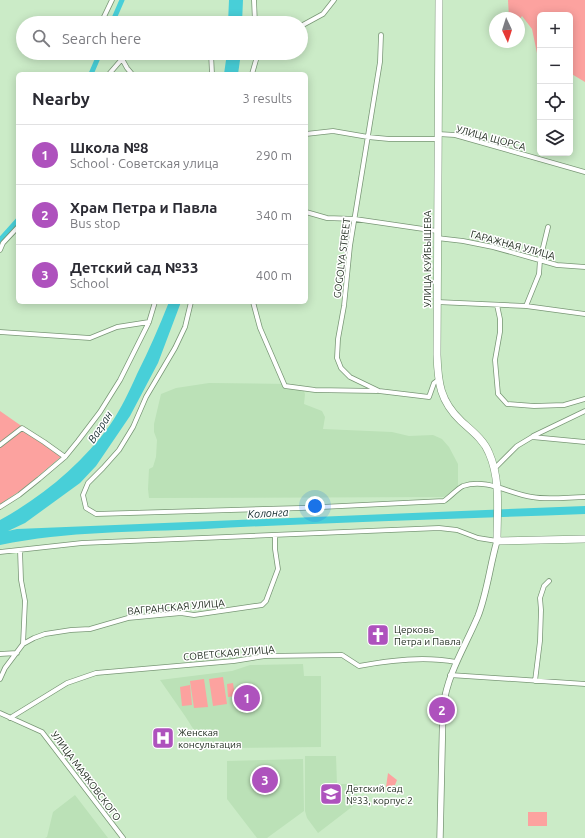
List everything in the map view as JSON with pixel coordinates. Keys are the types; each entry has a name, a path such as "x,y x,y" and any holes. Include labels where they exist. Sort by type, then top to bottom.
{"highway":[{"name":"УЛИЦА КУЙБЫШЕВА","path":"438,0 438,380 445,402 453,413 481,440 489,452 495,468 497,487 497,541"},
{"path":"497,541 585,539"}],"main road":[{"path":"440,838 443,707 445,691 450,675 478,614 497,541"}],"street":[{"path":"104,16 112,0"},
{"path":"254,0 255,16"},
{"path":"308,22 323,14 334,0"},
{"name":"GOGOLYA STREET","path":"380,35 380,62 350,246 337,358 341,368 350,377 379,391 429,397 434,383 438,380"},
{"path":"111,72 121,60"},
{"path":"123,60 130,72"},
{"path":"211,60 212,72"},
{"path":"253,72 256,60"},
{"name":"УЛИЦА ЩОРСА","path":"308,134 333,131 389,139 455,135 585,172"},
{"name":"ГАРАЖНАЯ УЛИЦА","path":"308,213 327,218 355,219 486,245 557,265 585,267"},
{"path":"526,306 539,274 540,260 548,227"},
{"path":"0,250 3,243 16,229"},
{"path":"437,302 526,306 585,314"},
{"path":"0,507 19,495 64,457 100,412 120,380 149,322 154,304"},
{"path":"190,304 184,327 175,348 146,397 119,450 88,483 83,495 86,508 96,514 301,508 444,501 462,487 477,483 497,487 534,498 585,497"},
{"path":"254,304 260,328 286,386 315,390 379,391"},
{"path":"497,305 500,319 500,332 495,360 498,394 502,399 507,404 534,406 564,405 585,399"},
{"path":"0,332 90,338 117,327 149,322"},
{"path":"495,468 516,446 585,411"},
{"path":"0,445 22,428 64,457"},
{"path":"532,437 585,442"},
{"path":"0,552 82,543 439,528 457,530 478,538 497,541"},
{"name":"ВАГРАНСКАЯ УЛИЦА","path":"24,644 45,634 90,629 128,618 181,613 194,614 262,605 266,601 278,569 275,549 275,535"},
{"path":"0,679 5,668 24,644 25,601 21,580 20,550"},
{"path":"535,681 540,641 540,598 544,586 549,581"},
{"path":"0,654 17,653"},
{"name":"СОВЕТСКАЯ УЛИЦА","path":"10,718 67,683 96,673 234,661 264,656 342,655 359,666 397,660 436,659 456,662"},
{"path":"450,675 585,684"},
{"name":"УЛИЦА МАЯКОВСКОГО","path":"0,713 42,732 123,838"}],"shaded area":[{"path":"508,0 585,0 585,82 573,75 573,12 537,12 537,53 532,29 525,20 525,12 509,12"},
{"path":"209,383 288,384 302,386 305,394 304,404 322,411 325,417 323,429 392,432 409,436 433,435 442,439 449,447 458,464 458,489 444,497 149,498 149,469 153,467 156,457 157,440 154,432 154,424 161,394 176,388"},
{"path":"0,411 63,455 23,489 0,504"},
{"path":"303,664 304,676 321,676 321,747 223,748 211,746 201,741 160,680 232,671 250,665"},
{"path":"223,677 227,704 213,706 209,679"},
{"path":"204,679 208,707 194,708 190,681"},
{"path":"233,683 235,696 228,697 227,684"},
{"path":"190,685 192,705 182,706 180,687"},
{"name":"Детский сад №33, корпус 2","path":"305,756 336,756 337,784 357,784 357,803 318,833 307,818 305,811"},
{"path":"303,759 304,811 267,838 257,838 227,799 227,761"},
{"path":"388,773 397,780 395,785 386,787"},
{"path":"75,795 108,838 45,838 47,837 53,812"},
{"path":"528,812 547,812 547,826 528,826"}],"water":[{"path":"229,0 243,0 242,16 228,16"},
{"path":"226,60 240,60 238,72 224,72"},
{"path":"168,304 180,304 158,363 130,416 96,466 80,483 25,523 8,531 17,529 585,506 585,514 347,522 102,533 25,540 0,545 0,520 31,501 74,466 110,425 128,394"}],"waterway":[{"path":"115,16 122,0"},
{"path":"92,72 97,60"},
{"path":"0,240 16,222"}],"place":[{"name":"Церковь Петра и Павла","path":"378,635"},
{"name":"Школа №8","path":"247,698"},
{"name":"Храм Петра и Павла","path":"442,710"},
{"name":"Женская консультация","path":"163,738"},
{"name":"Детский сад №33","path":"265,780"},
{"name":"Детский сад №33, корпус 2","path":"331,794"}],"water label":[{"name":"Вагран","path":"100,427"},
{"name":"Колонга","path":"268,513"}]}
